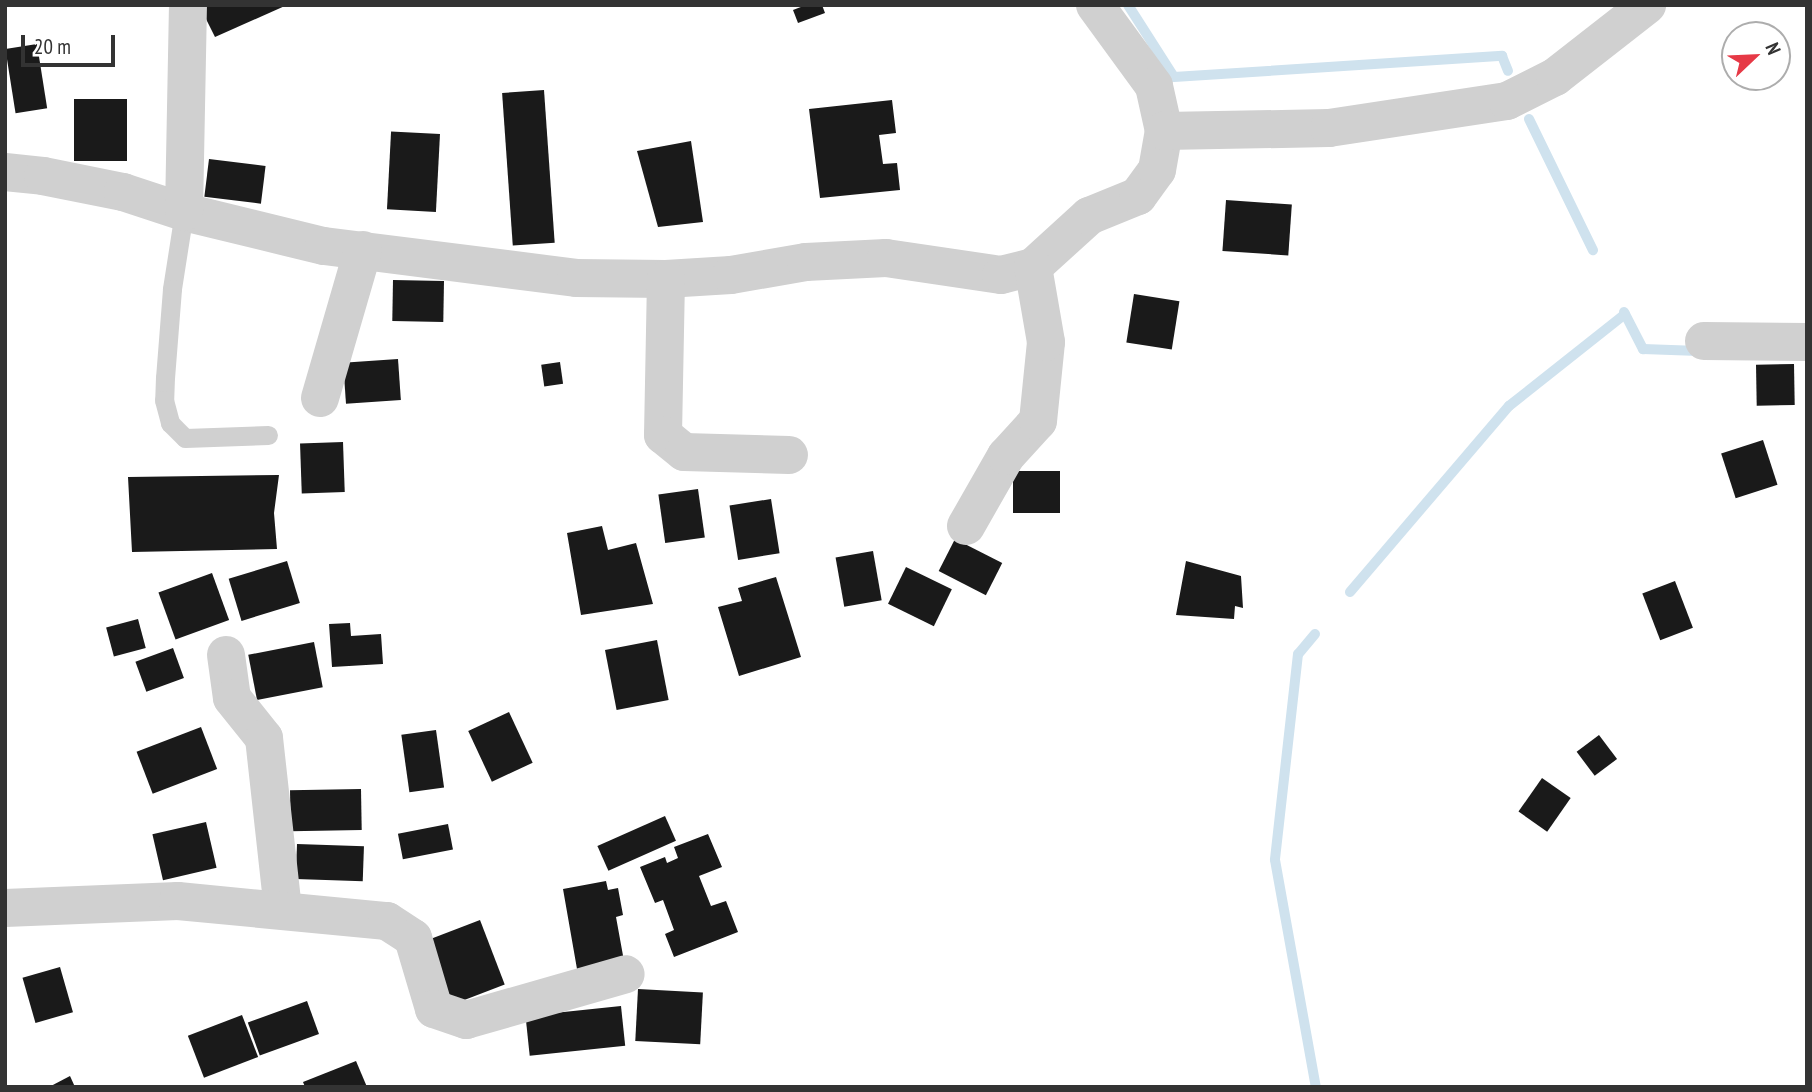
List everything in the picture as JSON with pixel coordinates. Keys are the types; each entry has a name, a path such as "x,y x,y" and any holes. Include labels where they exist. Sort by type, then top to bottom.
{"street":[{"path":"184,212 188,5"},
{"path":"5,172 43,176 123,192 184,212 324,246 576,278 666,279 731,275 806,262 886,258 1000,275 1033,267 1089,216 1138,197 1157,170 1164,131 1154,86 1095,5"},
{"path":"1164,131 1329,128 1507,101 1555,77 1647,5"},
{"path":"320,398 363,250"},
{"path":"966,526 1006,456 1038,421 1046,342 1033,267"},
{"path":"666,279 663,435 684,452 789,455"},
{"path":"1704,341 1807,342"},
{"path":"226,655 232,698 264,738 283,911"},
{"path":"5,908 178,901 387,921 413,938 434,1009 466,1020 626,974"}],"lane":[{"path":"184,212 172,289 165,377 164,400 170,423 185,438 268,435"}],"building":[{"path":"207,5 287,5 215,37 201,9"},
{"path":"806,5 822,5 825,13 798,23 793,10"},
{"path":"37,44 47,108 16,113 5,49"},
{"path":"544,90 555,243 513,246 502,93"},
{"path":"74,99 127,99 127,161 74,161"},
{"path":"892,100 896,133 879,135 883,164 897,163 900,190 820,198 809,109"},
{"path":"391,131 440,134 436,212 387,209"},
{"path":"691,141 703,222 658,227 637,151"},
{"path":"209,159 266,166 261,204 204,197"},
{"path":"1226,200 1292,205 1288,255 1222,251"},
{"path":"393,280 444,281 443,322 392,321"},
{"path":"1134,294 1179,301 1172,350 1126,342"},
{"path":"398,359 401,400 346,404 343,363"},
{"path":"560,362 563,384 544,386 541,365"},
{"path":"1794,364 1795,405 1757,406 1756,365"},
{"path":"1763,440 1778,485 1736,498 1721,454"},
{"path":"343,442 345,492 302,493 300,444"},
{"path":"1013,471 1060,471 1060,513 1013,513"},
{"path":"279,475 274,513 277,549 132,552 128,477"},
{"path":"698,489 705,538 665,543 658,495"},
{"path":"771,499 780,553 738,560 730,506"},
{"path":"602,526 608,550 636,543 653,604 581,615 567,533"},
{"path":"955,539 1002,563 986,595 939,571"},
{"path":"873,551 882,600 844,607 836,558"},
{"path":"287,561 300,603 242,621 229,579"},
{"path":"1186,561 1241,576 1243,608 1235,606 1234,619 1176,615"},
{"path":"906,567 952,589 934,626 888,604"},
{"path":"212,573 229,620 176,639 158,592"},
{"path":"776,577 801,657 739,676 718,607 742,601 738,588"},
{"path":"1675,581 1693,628 1660,640 1642,594"},
{"path":"138,619 146,648 114,657 106,628"},
{"path":"350,623 351,636 381,634 383,664 332,667 329,624"},
{"path":"657,640 669,700 617,710 605,650"},
{"path":"314,642 323,687 257,700 248,655"},
{"path":"173,648 184,678 146,692 135,662"},
{"path":"509,712 533,763 492,782 468,731"},
{"path":"201,727 217,769 153,794 137,752"},
{"path":"436,730 444,787 409,792 401,735"},
{"path":"1599,735 1617,759 1595,776 1577,752"},
{"path":"1542,778 1571,798 1547,832 1518,812"},
{"path":"361,789 362,830 291,831 290,790"},
{"path":"665,816 676,841 608,871 597,846"},
{"path":"206,822 217,868 163,880 152,834"},
{"path":"448,824 453,850 403,859 398,834"},
{"path":"708,834 722,867 699,876 711,906 726,901 738,932 674,957 665,934 674,930 663,900 655,903 640,867 665,857 667,863 678,858 674,847"},
{"path":"297,844 364,846 363,881 296,879"},
{"path":"606,881 608,890 618,888 623,915 616,917 624,961 577,969 563,889"},
{"path":"480,920 505,984 449,1006 424,942"},
{"path":"60,967 73,1012 35,1023 23,978"},
{"path":"638,989 703,992 700,1044 635,1041"},
{"path":"307,1001 319,1034 260,1055 248,1023"},
{"path":"621,1006 625,1046 530,1056 526,1016"},
{"path":"242,1015 258,1057 204,1078 188,1036"},
{"path":"356,1061 367,1087 305,1087 303,1082"},
{"path":"70,1076 75,1087 49,1087"}],"waterway":[{"path":"1128,5 1174,77 1502,56 1508,71"},
{"path":"1529,119 1593,250"},
{"path":"1624,312 1643,349 1699,351"},
{"path":"1350,592 1509,406 1625,314"},
{"path":"1315,634 1298,654 1275,860 1316,1087"}]}
